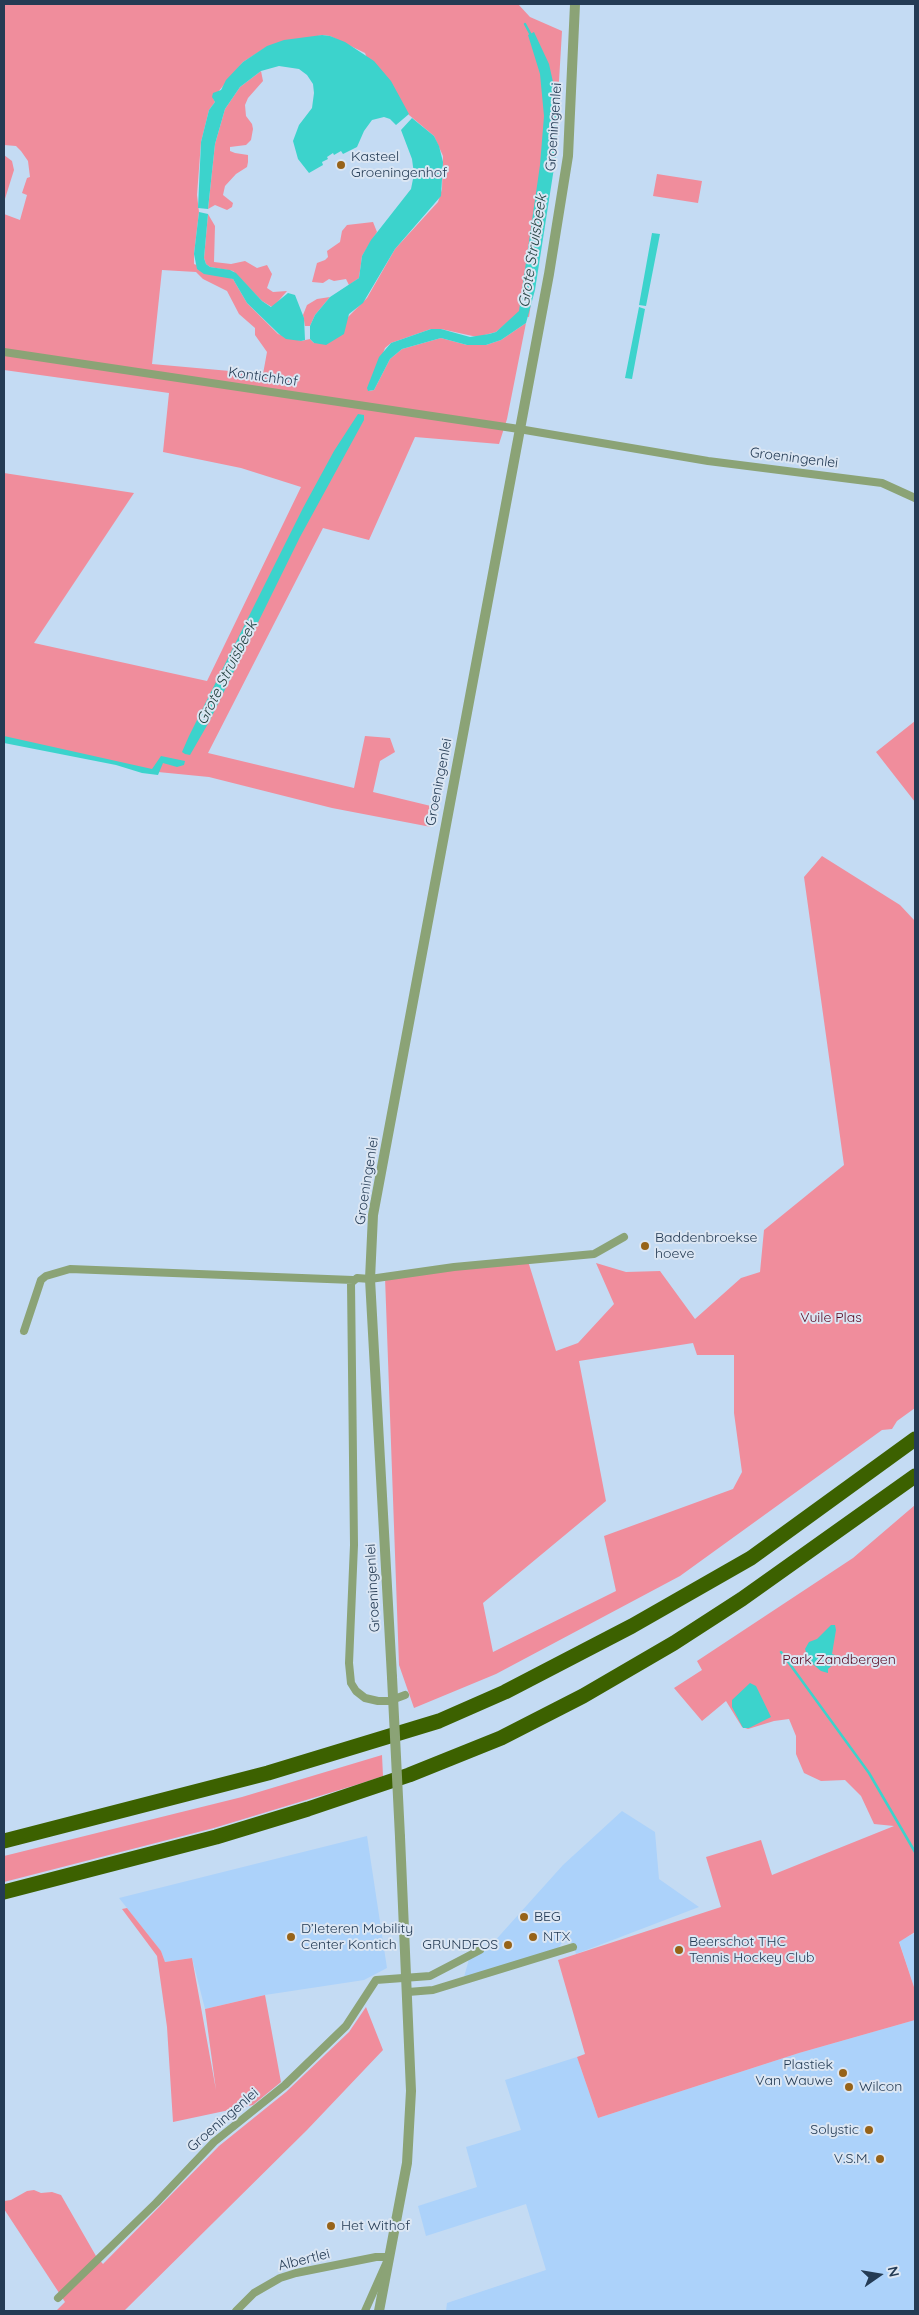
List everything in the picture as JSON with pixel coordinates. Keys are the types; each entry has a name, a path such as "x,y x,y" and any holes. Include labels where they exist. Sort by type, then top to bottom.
{"highway":[{"path":"4,1841 268,1773 439,1721 505,1692 632,1626 751,1558 915,1440"},
{"path":"4,1892 216,1836 308,1809 409,1775 501,1738 583,1696 674,1644 742,1599 915,1476"}],"street":[{"name":"Groeningenlei","path":"379,2311 407,2164 410,2091 408,1992 370,1279 373,1214 568,156 575,4"},
{"name":"Kontichhof","path":"4,352 519,429"},
{"name":"Groeningenlei","path":"519,429 708,461 882,483 915,498"},
{"path":"24,1330 41,1280 46,1276 70,1269 353,1280 454,1267 594,1254 624,1237"},
{"path":"353,1280 351,1283 350,1317 354,1545 349,1663 351,1683 356,1691 365,1698 378,1701 389,1701 405,1695"},
{"path":"408,1992 433,1990 572,1947"},
{"name":"Groeningenlei","path":"58,2298 156,2203 208,2147 285,2085 346,2026 376,1980 430,1976 480,1950"},
{"name":"Albertlei","path":"236,2311 254,2293 280,2278 376,2257 389,2257"},
{"name":"Groeningenlei","path":"365,2311 389,2257"}],"shaded area":[{"path":"622,1811 655,1832 659,1879 699,1907 576,1954 573,1943 563,1941 558,1949 464,1977 469,1959 479,1955 492,1944 563,1865"},
{"path":"367,1836 387,1968 364,1980 265,1995 205,2009 192,1958 165,1962 161,1951 119,1898"},
{"path":"915,1933 915,1990 899,1941"},
{"path":"915,2020 915,2311 446,2311 447,2303 546,2270 526,2204 426,2236 418,2206 477,2187 466,2147 521,2130 505,2080 577,2057 598,2118 799,2053"}],"green space":[{"path":"4,4 518,4 530,17 562,31 556,131 529,317 516,315 496,332 477,337 441,329 431,329 391,343 385,348 369,391 374,390 390,359 402,349 441,338 467,345 486,345 501,340 526,323 507,419 499,444 415,437 369,540 323,528 208,753 354,788 365,736 390,738 395,752 380,761 373,792 435,807 431,827 332,808 209,777 158,772 4,740 4,473 134,493 34,643 207,681 301,487 241,468 163,452 169,393 4,370 4,214 20,220 27,195 22,193 27,178 30,177 28,161 21,151 16,146 4,145","holes":["322,35 330,36 365,53 367,58 386,76 409,115 434,136 443,156 442,189 438,202 395,249 367,298 348,317 314,343 310,339 301,341 278,334 247,303 233,279 194,264 194,254 199,212 197,195 201,142 209,110 215,102 213,98 243,62 265,48","162,270 196,272 203,279 227,291 239,314 255,328 255,335 267,352 263,374 152,364"]},
{"path":"261,71 263,81 248,98 245,105 246,116 253,129 251,140 246,145 230,147 230,151 248,155 247,167 236,174 225,186 223,195 233,203 232,207 227,210 215,205 208,209 215,144 225,109 240,87"},
{"path":"4,155 12,161 14,170 4,202"},
{"path":"657,174 702,181 698,203 653,196"},
{"path":"208,214 215,226 214,262 231,264 245,261 257,268 267,265 272,274 267,288 273,292 287,291 275,305 272,307 262,301 233,271 210,267 206,264 204,258"},
{"path":"373,222 377,232 362,256 359,278 349,285 346,279 334,281 329,279 323,283 312,282 317,263 325,260 328,257 327,251 340,242 342,231 347,225"},
{"path":"330,297 315,315 310,326 305,326 303,315 307,305 317,299"},
{"path":"915,721 915,802 876,752"},
{"name":"Vuile Plas","path":"822,856 900,905 915,921 915,1408 897,1421 892,1429 882,1430 680,1576 496,1674 414,1708 399,1665 385,1277 528,1261 556,1351 578,1343 614,1304 596,1263 626,1272 660,1271 695,1319 741,1278 760,1272 764,1230 844,1165 804,877","holes":["693,1343 697,1355 734,1355 734,1413 742,1472 733,1489 604,1536 616,1591 493,1652 483,1603 606,1501 579,1361"]},
{"name":"Park Zandbergen","path":"915,1505 915,1932 899,1942 915,1990 915,2020 799,2053 598,2118 577,2057 585,2054 558,1960 721,1907 706,1857 761,1840 772,1875 894,1826 874,1824 861,1796 845,1780 821,1781 804,1773 796,1754 796,1736 789,1719 774,1721 748,1729 742,1727 726,1701 702,1721 674,1688 702,1670 697,1661 853,1558"},
{"path":"382,1755 383,1776 214,1828 4,1882 4,1856 242,1797"},
{"path":"127,1908 161,1951 165,1962 192,1958 216,2090 205,2009 265,1995 281,2082 253,2105 173,2122 167,2027 157,1956 122,1909"},
{"path":"366,2007 383,2050 307,2130 124,2311 56,2311 65,2302 4,2209 4,2201 34,2190 41,2193 52,2192 61,2195 96,2256 103,2264 219,2146 286,2092 349,2032"}],"water":[{"path":"534,32 549,64 555,91 557,126 556,155 535,290 526,323 501,340 486,345 467,345 441,338 402,349 390,359 374,390 368,391 367,388 379,357 391,343 431,329 441,329 470,337 489,334 496,332 519,311 540,165 544,116 540,74 528,35"},
{"path":"322,35 345,42 374,61 391,81 409,114 396,125 390,119 384,117 372,120 364,131 357,147 343,154 341,151 334,155 333,153 322,162 323,165 309,173 298,159 293,141 299,125 312,108 313,84 307,75 299,69 279,66 261,71 240,87 225,109 215,144 208,209 198,208 201,142 209,110 215,102 212,97 213,93 221,90 226,80 243,62 267,46 284,40"},
{"path":"412,118 434,136 439,146 443,162 441,196 395,249 363,303 349,314 344,334 326,345 314,343 310,339 310,326 315,315 330,297 359,278 362,256 371,240 411,189 414,174 412,159 401,130"},
{"path":"199,212 208,214 204,258 206,264 210,267 230,270 236,273 262,301 271,307 288,293 295,295 304,318 305,340 286,339 279,334 247,303 233,279 204,274 197,269 194,254"},
{"path":"652,233 660,234 646,306 639,305"},
{"path":"639,307 645,309 632,379 625,378"},
{"path":"358,414 364,415 364,420 300,537 209,722 190,755 185,754 182,752 189,736 303,508 334,451"},
{"path":"4,736 152,769 161,756 185,761 184,765 177,767 163,763 158,775 142,773 116,765 4,743"},
{"path":"831,1625 835,1625 836,1630 832,1654 835,1655 836,1662 828,1669 828,1673 821,1671 809,1661 805,1649 809,1642 817,1639"},
{"path":"750,1683 756,1686 771,1717 749,1728 743,1728 732,1707 732,1700"}],"waterway":[{"name":"Grote Struisbeek","path":"525,24 532,37"},
{"path":"781,1652 869,1773 915,1852"}],"place":[{"name":"Kasteel Groeningenhof","path":"341,165"},
{"name":"Baddenbroekse hoeve","path":"645,1246"},
{"name":"BEG","path":"524,1917"},
{"name":"D’Ieteren Mobility Center Kontich","path":"291,1937"},
{"name":"NTX","path":"533,1937"},
{"name":"GRUNDFOS","path":"508,1945"},
{"name":"Beerschot THC Tennis Hockey Club","path":"679,1950"},
{"name":"Plastiek Van Wauwe","path":"843,2073"},
{"name":"Wilcon","path":"849,2087"},
{"name":"Solystic","path":"869,2130"},
{"name":"V.S.M.","path":"880,2159"},
{"name":"Het Withof","path":"331,2226"}]}
